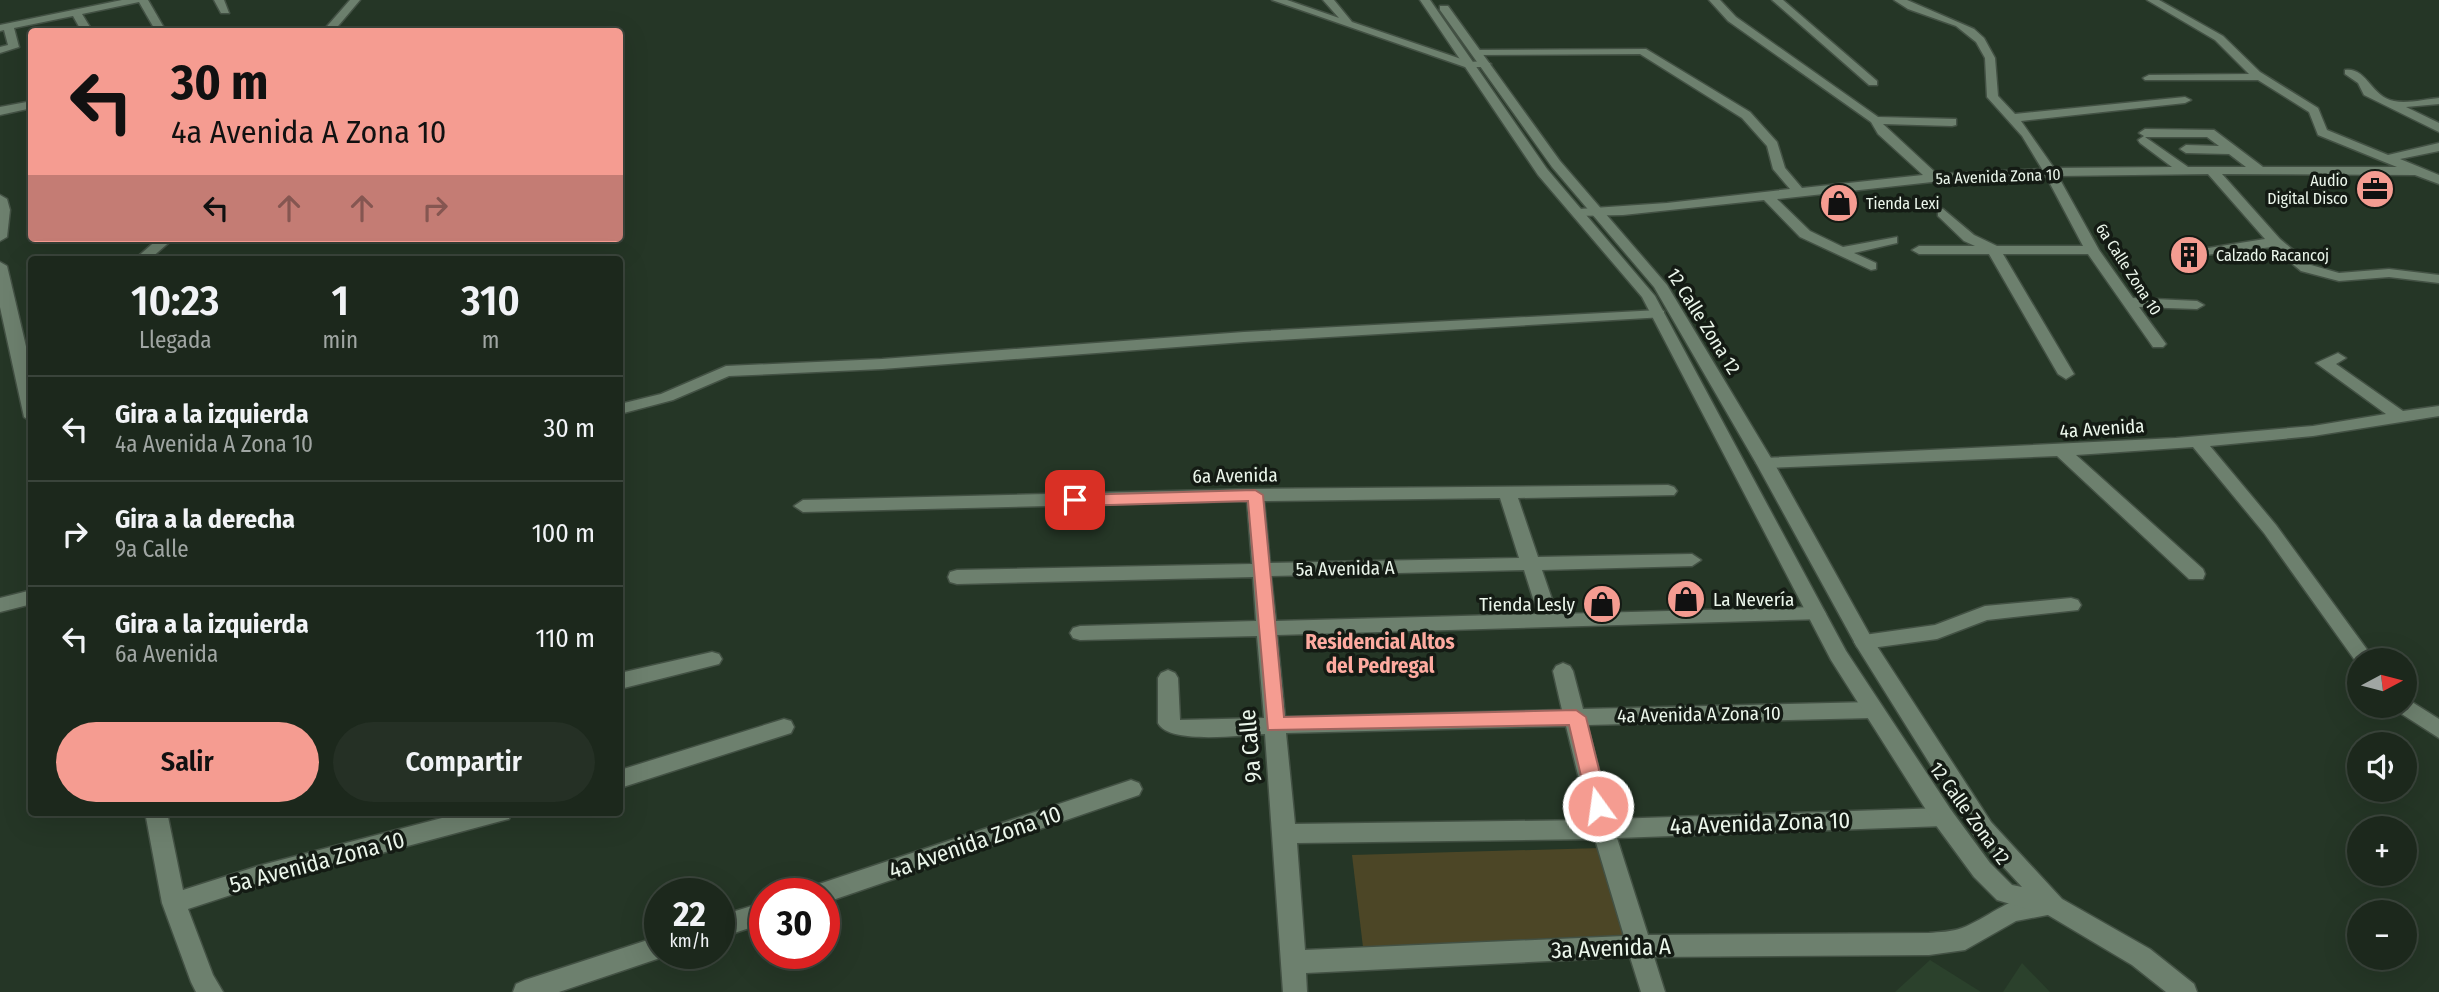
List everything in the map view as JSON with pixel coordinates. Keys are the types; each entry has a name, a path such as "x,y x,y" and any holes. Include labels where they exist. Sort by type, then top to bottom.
{"street":[{"path":"0,50 14,47 4,27 137,0"},
{"path":"143,0 158,26"},
{"path":"219,0 225,11"},
{"path":"330,28 355,0"},
{"path":"1277,0 1477,61 1635,51 1649,54 1746,115 1773,145 1779,169 1800,193"},
{"path":"1328,0 1350,24"},
{"name":"12 Calle Zona 12","path":"1425,0 1477,61"},
{"name":"12 Calle Zona 12","path":"1438,0 1542,172 1660,285 1765,463 1864,642 1983,829 2054,906"},
{"path":"1714,0 1732,19 1847,80 1873,83"},
{"path":"1777,0 1847,80 1882,131 1934,178"},
{"name":"6a Calle Zona 10","path":"1899,0 1918,11 1963,25 1987,51 1992,68 1993,97 2027,134 2053,174 2092,250 2158,344"},
{"path":"2152,0 2219,38 2260,77 2314,110 2322,132 2439,180"},
{"path":"76,12 86,28"},
{"path":"2348,72 2364,81 2365,91 2439,128"},
{"path":"2149,78 2260,77"},
{"path":"2012,118 2185,100"},
{"path":"2390,105 2439,101"},
{"path":"0,111 28,105"},
{"path":"1875,120 1952,122"},
{"path":"2186,172 2144,136 2210,133 2260,171"},
{"path":"2385,159 2439,147"},
{"path":"2231,150 2186,149 2215,172 2275,242 2302,266 2332,276 2389,273 2439,279"},
{"name":"5a Avenida Zona 10","path":"1587,213 1768,197 1934,178 2186,172 2420,171"},
{"path":"1768,197 1805,234 1871,266"},
{"path":"0,237 1,202"},
{"name":"12 Calle Zona 12","path":"1587,213 1659,314 1816,614 1872,710 1943,817 1982,870 2006,893 2054,906"},
{"path":"1943,213 1969,239 1993,249 2066,374"},
{"path":"1839,252 1892,240"},
{"path":"146,256 162,242"},
{"path":"2202,253 2275,242"},
{"path":"1919,250 2092,250"},
{"path":"0,266 5,323 27,360"},
{"path":"2129,302 2197,305"},
{"path":"623,408 667,397 726,371 882,364 1244,337 1659,314"},
{"path":"2339,358 2323,363 2399,416"},
{"path":"1695,381 1717,380"},
{"name":"4a Avenida","path":"1765,463 2062,452 2198,442 2317,430 2439,411"},
{"path":"2198,442 2270,529 2355,648"},
{"path":"2062,452 2196,575"},
{"name":"6a Avenida","path":"803,506 1255,495 1668,491"},
{"path":"1507,492 1550,621"},
{"name":"9a Calle","path":"1255,495 1295,992"},
{"name":"5a Avenida A","path":"957,577 1692,560"},
{"path":"0,605 28,598"},
{"path":"1864,642 1937,632 1985,613 2071,605"},
{"path":"1080,633 1816,614"},
{"path":"623,680 712,659"},
{"path":"1563,671 1603,829 1653,992"},
{"name":"4a Avenida A Zona 10","path":"1168,678 1168,723 1171,726 1872,710"},
{"path":"2417,714 2439,730"},
{"path":"623,778 784,727"},
{"name":"4a Avenida Zona 10","path":"840,887 1131,789"},
{"path":"157,816 174,903 203,982 211,992"},
{"name":"5a Avenida Zona 10","path":"174,903 258,876 486,816"},
{"name":"4a Avenida Zona 10","path":"1283,835 1603,829 1943,817"},
{"path":"2054,906 2141,957 2185,992"},
{"name":"3a Avenida A","path":"1293,962 1637,946 1929,944 1965,939 2012,911 2054,906"},
{"path":"525,992 644,952"}],"shaded area":[{"path":"1601,848 1631,956 1365,964 1352,855"},
{"path":"1930,960 1981,992 1895,992"},
{"path":"2022,963 2050,992 2003,992"}],"place":[{"name":"Audio Digital Disco","path":"2375,189"},
{"name":"Tienda Lexi","path":"1839,203"},
{"name":"Calzado Racancoj","path":"2189,255"},
{"name":"La Nevería","path":"1686,599"},
{"name":"Tienda Lesly","path":"1602,604"}],"district":[{"name":"Residencial Altos del Pedregal","path":"1380,654"}],"route":[{"path":"1075,500 1255,495 1275,725 1576,717 1598,806"}]}
